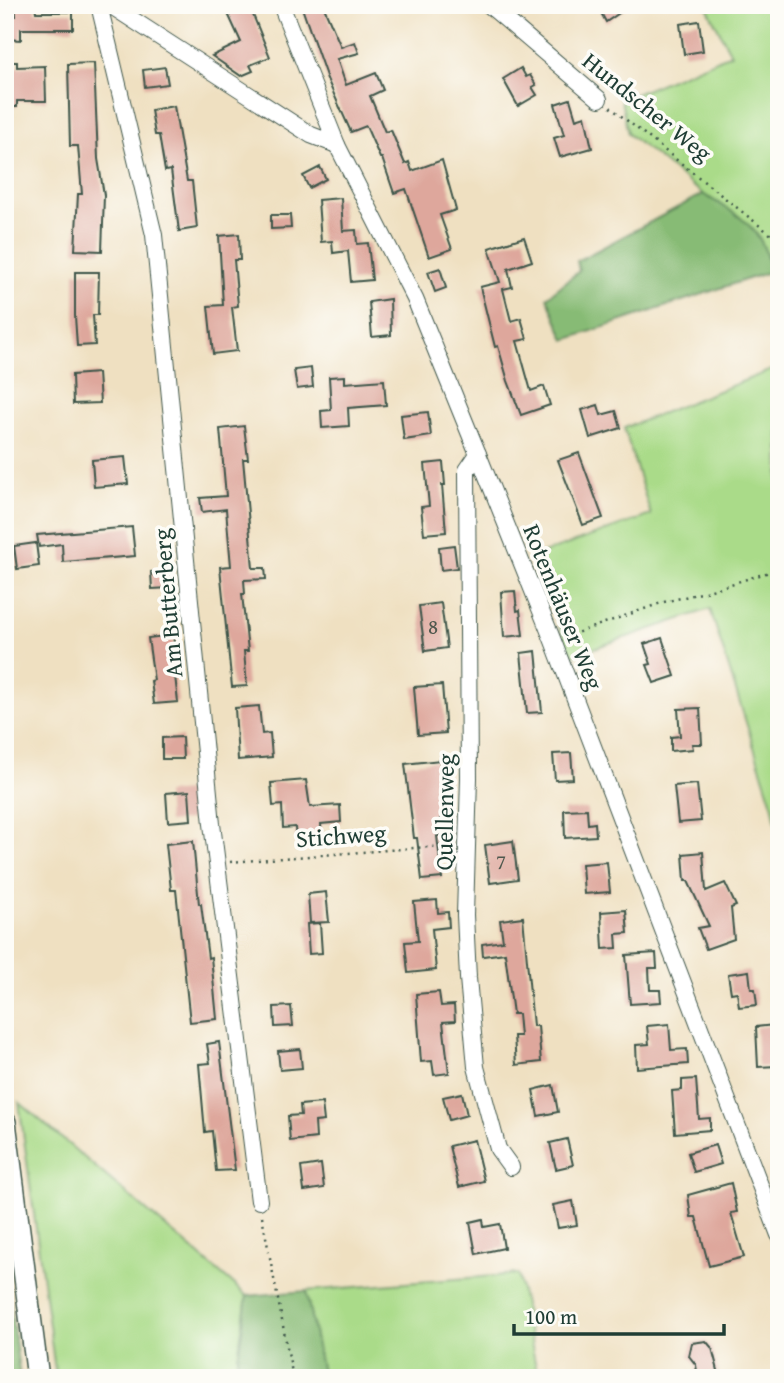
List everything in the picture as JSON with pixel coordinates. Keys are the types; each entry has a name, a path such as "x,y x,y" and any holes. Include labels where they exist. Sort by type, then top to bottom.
{"main road":[{"path":"5,1122 38,1378"}],"street":[{"name":"Am Butterberg","path":"99,5 155,235 216,863 259,1201"},
{"path":"110,5 311,135 337,145"},
{"name":"Rotenhäuser Weg","path":"281,5 337,145 415,299 478,454 553,641 779,1235"},
{"name":"Hundscher Weg","path":"489,5 599,99"},
{"name":"Quellenweg","path":"478,454 467,470 470,778 465,915 476,1067 498,1149 511,1167"}],"path":[{"name":"Hundscher Weg","path":"599,99 779,241"},
{"path":"553,641 664,602 779,569"},
{"name":"Stichweg","path":"216,863 468,844"},
{"path":"259,1201 293,1378"}],"green space":[{"path":"706,5 779,5 779,305 769,272 768,258 758,235 739,216 703,194 628,134 621,100 731,54"},
{"path":"703,194 738,216 756,233 767,257 769,272 565,340 547,297 579,271 577,261"},
{"path":"779,367 779,840 773,807 710,609 571,656 532,557 651,515 624,428"},
{"path":"19,1102 247,1296 235,1378 56,1378"},
{"path":"5,1264 20,1378 5,1378"},
{"path":"518,1274 538,1378 323,1378 306,1291"},
{"path":"306,1291 323,1378 235,1378 247,1296"}],"building":[{"path":"15,5 35,5 36,12 73,12 73,29 21,29 21,40 5,39 5,16 16,16"},
{"path":"224,5 249,5 270,57 250,65 253,71 241,76 212,56 241,42"},
{"path":"301,5 323,5 341,47 355,42 359,53 337,59 346,85 376,73 383,90 370,96 385,132 391,130 405,164 409,162 412,171 442,160 456,210 440,215 452,249 429,257 406,189 394,193 382,158 366,126 351,132 327,79"},
{"path":"609,5 631,5 606,22 600,11"},
{"path":"699,21 703,51 684,54 680,24"},
{"path":"5,62 17,62 17,67 45,66 46,101 17,101 17,107 5,107"},
{"path":"94,63 98,159 104,195 102,251 75,250 78,194 82,194 78,146 70,146 68,64"},
{"path":"165,67 168,84 145,87 143,70"},
{"path":"521,68 526,77 530,75 536,85 532,87 537,95 518,106 503,79"},
{"path":"570,99 576,119 585,116 592,148 560,157 554,138 564,135 555,104"},
{"path":"174,106 187,181 192,181 197,228 179,231 171,170 165,171 159,135 155,135 151,110"},
{"path":"320,167 326,179 309,188 303,176"},
{"path":"341,198 343,231 356,230 357,244 368,243 372,280 351,282 348,251 333,253 332,241 321,242 318,200"},
{"path":"271,215 290,215 291,228 271,229"},
{"path":"239,234 240,260 234,260 238,306 232,307 237,351 213,354 208,306 223,305 219,236"},
{"path":"524,237 532,261 508,269 512,287 503,289 511,321 521,318 527,339 517,341 531,391 544,386 550,405 521,415 498,346 495,347 480,287 500,282 489,248"},
{"path":"440,268 446,288 435,292 428,272"},
{"path":"75,272 99,272 98,315 93,315 95,345 77,346"},
{"path":"390,299 391,335 372,337 369,302"},
{"path":"311,368 313,387 297,389 294,370"},
{"path":"98,373 100,403 73,404 72,375"},
{"path":"345,376 345,383 384,380 386,405 348,408 349,426 322,428 321,411 331,410 329,377"},
{"path":"598,405 601,415 616,411 621,428 590,438 582,410"},
{"path":"428,412 431,436 404,440 401,415"},
{"path":"244,426 248,459 243,459 253,568 265,568 266,579 244,580 245,594 242,594 248,651 244,651 247,686 232,687 220,567 231,566 226,509 202,512 200,498 226,496 220,429"},
{"path":"579,453 603,518 583,525 558,460"},
{"path":"125,457 128,484 94,487 92,460"},
{"path":"443,462 446,532 424,534 421,507 429,506 425,464"},
{"path":"132,527 135,556 63,562 62,544 39,547 37,535"},
{"path":"36,543 39,566 17,569 14,546"},
{"path":"454,545 457,568 441,570 439,547"},
{"path":"168,571 169,588 152,589 151,572"},
{"path":"515,591 523,635 504,637 501,592"},
{"path":"441,603 447,648 425,651 419,606"},
{"path":"173,635 178,702 154,704 151,681 154,680 148,638"},
{"path":"662,638 675,676 654,683 647,665 651,664 644,644"},
{"path":"536,651 542,712 527,713 521,653"},
{"path":"442,685 446,733 418,735 414,687"},
{"path":"259,706 262,734 270,733 272,757 238,760 235,708"},
{"path":"700,708 702,744 692,744 693,749 671,751 671,737 680,736 678,709"},
{"path":"182,737 183,759 162,759 162,738"},
{"path":"571,753 573,779 555,780 553,754"},
{"path":"440,760 445,818 441,819 442,835 437,836 442,878 422,880 405,764"},
{"path":"306,780 310,807 340,805 341,822 321,824 322,841 296,843 295,827 283,828 282,805 273,806 271,783"},
{"path":"697,784 701,821 678,823 674,786"},
{"path":"189,791 191,820 168,822 166,793"},
{"path":"587,809 588,824 595,823 596,836 565,838 564,810"},
{"path":"193,841 199,904 208,958 211,957 217,1019 190,1022 176,890 171,890 166,844"},
{"path":"513,841 518,879 490,883 485,845"},
{"path":"703,852 706,891 725,883 736,906 731,908 734,939 706,949 698,928 709,926 688,881 685,881 683,854"},
{"path":"607,862 610,892 584,894 582,864"},
{"path":"326,892 329,922 310,923 308,894"},
{"path":"437,900 438,913 448,912 449,927 432,929 436,970 408,973 405,942 418,941 414,902"},
{"path":"626,910 628,933 616,934 617,948 603,949 601,912"},
{"path":"523,917 533,1026 538,1026 541,1062 516,1065 514,1036 520,1036 518,1014 513,1014 505,953 483,956 482,944 503,941 500,920"},
{"path":"320,923 322,953 309,954 307,924"},
{"path":"656,953 657,968 649,968 650,990 660,990 661,1002 630,1004 626,955"},
{"path":"749,971 751,989 755,989 757,1005 739,1007 737,992 731,993 728,974"},
{"path":"439,992 441,1006 454,1005 455,1021 443,1022 449,1073 434,1075 432,1061 421,1062 416,994"},
{"path":"291,1006 293,1026 275,1027 274,1007"},
{"path":"669,1024 671,1050 687,1049 688,1064 637,1068 636,1045 649,1044 647,1026"},
{"path":"774,1025 777,1066 758,1067 756,1027"},
{"path":"219,1042 235,1170 216,1171 212,1131 205,1132 199,1064 210,1063 207,1044"},
{"path":"300,1049 302,1068 280,1070 278,1051"},
{"path":"696,1079 699,1119 710,1118 710,1130 675,1133 672,1091 682,1090 682,1080"},
{"path":"553,1085 558,1112 538,1116 533,1090"},
{"path":"462,1093 467,1115 449,1120 443,1097"},
{"path":"322,1103 324,1121 315,1122 316,1138 290,1141 288,1116 301,1115 300,1105"},
{"path":"567,1139 573,1165 556,1169 550,1143"},
{"path":"474,1140 484,1181 459,1187 449,1146"},
{"path":"715,1145 721,1164 694,1172 688,1153"},
{"path":"321,1164 324,1188 304,1191 301,1167"},
{"path":"731,1183 737,1212 731,1213 744,1257 709,1266 696,1217 691,1217 688,1195"},
{"path":"573,1201 577,1225 558,1228 553,1205"},
{"path":"483,1219 484,1227 500,1224 504,1248 476,1254 470,1222"},
{"path":"706,1341 712,1348 720,1378 698,1378 696,1365 689,1356 692,1343"}]}
